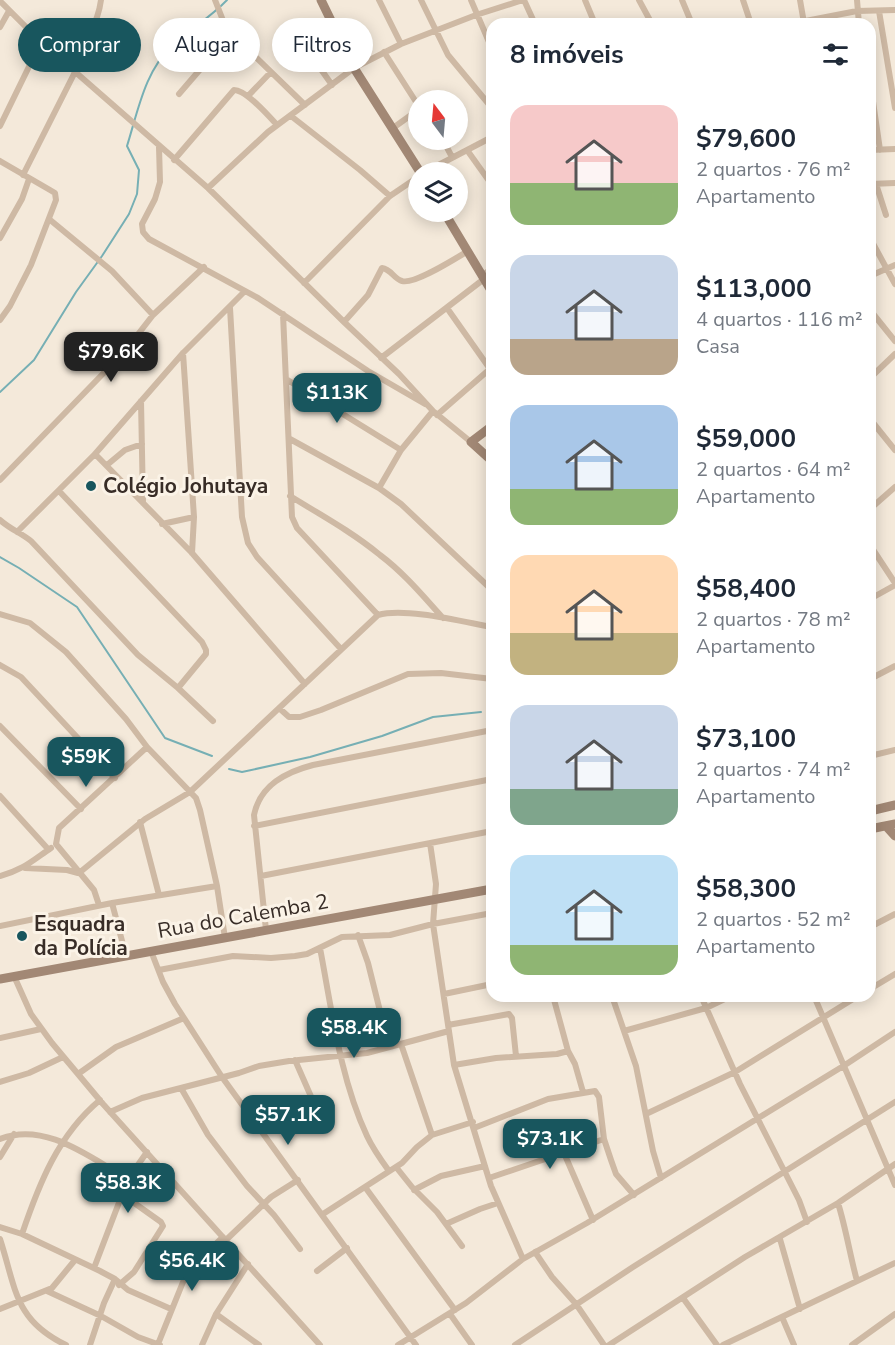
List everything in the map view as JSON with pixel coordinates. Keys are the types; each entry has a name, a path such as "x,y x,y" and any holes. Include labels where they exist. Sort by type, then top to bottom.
{"main road":[{"path":"321,0 330,18"},
{"path":"357,72 414,162"},
{"path":"450,222 486,282"},
{"path":"486,431 471,442 486,456"},
{"path":"876,810 895,805"},
{"path":"890,825 895,836"},
{"name":"Rua do Calemba 2","path":"1,977 486,890"}],"street":[{"path":"95,18 101,0"},
{"path":"214,0 222,18"},
{"path":"379,0 401,44"},
{"path":"421,0 448,55 486,96"},
{"path":"471,0 486,36"},
{"path":"373,58 401,44 476,15 524,0 532,18"},
{"path":"585,0 592,18"},
{"path":"639,0 649,18"},
{"path":"682,0 690,18"},
{"path":"743,0 749,18"},
{"path":"800,0 803,18"},
{"path":"857,0 858,18"},
{"path":"0,1 18,20"},
{"path":"823,18 857,11 895,10"},
{"path":"0,27 9,11"},
{"path":"879,11 891,65 895,108"},
{"path":"384,52 408,90"},
{"path":"260,63 305,105"},
{"path":"0,126 26,72"},
{"path":"0,238 22,199 26,177 72,72"},
{"path":"75,72 207,188 399,374 435,413 471,442"},
{"path":"179,94 198,72"},
{"path":"323,72 332,85"},
{"path":"207,188 277,124 349,72"},
{"path":"248,96 270,73"},
{"path":"174,160 231,92 239,90 248,96 277,124"},
{"path":"291,116 390,196"},
{"path":"393,128 408,117"},
{"path":"876,122 880,150"},
{"path":"468,149 486,140"},
{"path":"159,147 160,182 155,199 142,224 143,232 149,239 258,298 390,385 428,405"},
{"path":"876,150 895,149"},
{"path":"448,150 452,157"},
{"path":"443,162 467,150 486,177"},
{"path":"0,161 55,193 56,200 31,265 10,306 0,320"},
{"path":"304,283 390,196 408,183"},
{"path":"876,184 895,183"},
{"path":"876,191 886,215"},
{"path":"49,219 99,261 153,315"},
{"path":"876,250 895,284"},
{"path":"344,322 368,295 382,268 388,269 401,281 406,281 429,273 468,251"},
{"path":"876,273 895,265"},
{"path":"0,480 125,351 153,315 204,267"},
{"path":"381,358 447,308 486,274"},
{"path":"17,532 95,454 183,353 244,292"},
{"path":"230,308 244,530 248,543 341,649"},
{"path":"447,308 486,361"},
{"path":"283,315 290,439 291,512 297,528 378,615"},
{"path":"876,317 895,341"},
{"path":"183,353 194,517 192,553"},
{"path":"876,372 895,354"},
{"path":"379,488 401,450 435,413 486,372"},
{"path":"390,385 399,374"},
{"path":"286,379 401,450"},
{"path":"141,401 143,504"},
{"path":"876,426 895,450"},
{"path":"290,439 379,488 401,504 486,584"},
{"path":"107,465 125,450 142,444"},
{"path":"95,454 192,553 305,684"},
{"path":"876,504 895,487"},
{"path":"59,491 202,642 206,654 178,688"},
{"path":"290,496 338,525 382,556 443,619"},
{"path":"162,524 194,517"},
{"path":"0,520 31,542 138,655 213,721"},
{"path":"876,554 895,584 876,595"},
{"path":"79,873 140,822 190,792 378,615 389,613 486,626"},
{"path":"0,614 30,623 66,652 126,719 147,747 195,798 200,810 225,938"},
{"path":"0,665 21,676 115,778"},
{"path":"876,676 895,666"},
{"path":"279,708 289,717 300,717 358,696 408,674 452,673 486,678"},
{"path":"0,726 81,809"},
{"path":"266,930 254,815 259,798 274,782 292,771 313,765 486,731"},
{"path":"25,868 56,844 59,828 147,747"},
{"path":"876,754 895,750"},
{"path":"254,826 486,780"},
{"path":"0,796 48,849"},
{"path":"140,822 159,895"},
{"path":"261,876 486,832"},
{"path":"430,843 435,884 433,924 454,1065 489,1178 523,1259"},
{"path":"56,844 94,890 99,905"},
{"path":"2,873 25,868 58,869 79,873"},
{"path":"0,926 99,905 216,886"},
{"path":"112,903 126,956"},
{"path":"876,924 895,914"},
{"path":"159,970 233,956 283,958 307,954 342,937 390,935 433,924 486,915"},
{"path":"358,935 368,963 389,1047"},
{"path":"320,948 341,1056 367,1136 389,1171"},
{"path":"151,951 163,982 222,1077 416,1345"},
{"path":"876,985 895,974"},
{"path":"14,976 24,1001 41,1029 63,1057 320,1345"},
{"path":"444,994 486,985"},
{"path":"555,1002 568,1051 584,1092"},
{"path":"614,1002 636,1066 661,1178"},
{"path":"704,1002 735,1072 799,1200 807,1222"},
{"path":"624,1031 706,1008 718,1002"},
{"path":"817,1002 895,1185"},
{"path":"646,1114 735,1072 848,1002"},
{"path":"110,1112 142,1098 266,1064 366,1053 449,1028 509,1014 512,1018 516,1056"},
{"path":"78,1074 116,1047 184,1018"},
{"path":"0,1038 41,1029"},
{"path":"398,1345 452,1312 523,1259 634,1195 895,1032"},
{"path":"401,1044 432,1135"},
{"path":"454,1065 568,1051"},
{"path":"0,1082 37,1070 63,1057"},
{"path":"295,1060 320,1117"},
{"path":"181,1088 208,1135 300,1249"},
{"path":"323,1215 396,1167 432,1135 473,1125 548,1099 595,1091 598,1095 604,1139 616,1174 634,1195"},
{"path":"22,1234 39,1185 63,1142 81,1117 99,1100"},
{"path":"515,1345 784,1170 895,1102"},
{"path":"0,1139 14,1134 33,1133 63,1142 128,1179"},
{"path":"0,1157 14,1134"},
{"path":"489,1178 604,1139"},
{"path":"94,1268 128,1179 147,1152"},
{"path":"564,1153 593,1220"},
{"path":"535,1252 552,1277 607,1345 745,1257 780,1239 838,1203 895,1164"},
{"path":"414,1190 441,1176 485,1166"},
{"path":"396,1167 414,1190 432,1207 462,1246"},
{"path":"47,1291 101,1316 138,1337 159,1345 171,1309 190,1272 224,1238 244,1224 262,1204 298,1180"},
{"path":"364,1187 452,1312 472,1345"},
{"path":"90,1345 104,1303 117,1282 134,1272 163,1226 161,1222 123,1195"},
{"path":"446,1224 498,1203"},
{"path":"838,1203 848,1235 849,1251 857,1281"},
{"path":"0,1227 22,1234 94,1268 128,1290 171,1309"},
{"path":"0,1239 19,1302 33,1322 44,1332 66,1345"},
{"path":"780,1239 800,1309"},
{"path":"317,1271 347,1248"},
{"path":"0,1309 47,1291 59,1281 75,1260"},
{"path":"724,1345 895,1263"},
{"path":"202,1345 216,1314 248,1264"},
{"path":"683,1298 717,1345"},
{"path":"216,1314 259,1345"},
{"path":"852,1345 895,1314"},
{"path":"782,1317 794,1345"},
{"path":"862,1338 867,1345"}],"waterway":[{"path":"0,392 34,360 76,292 129,214 137,194 139,170 127,146 139,105 156,66 173,45 227,0"},
{"path":"0,557 77,607 165,738 212,756"},
{"path":"229,769 242,772 310,757 382,736 433,717 481,712"}],"place":[{"name":"Colégio Johutaya","path":"91,486"},
{"name":"Esquadra da Polícia","path":"22,936"}]}
